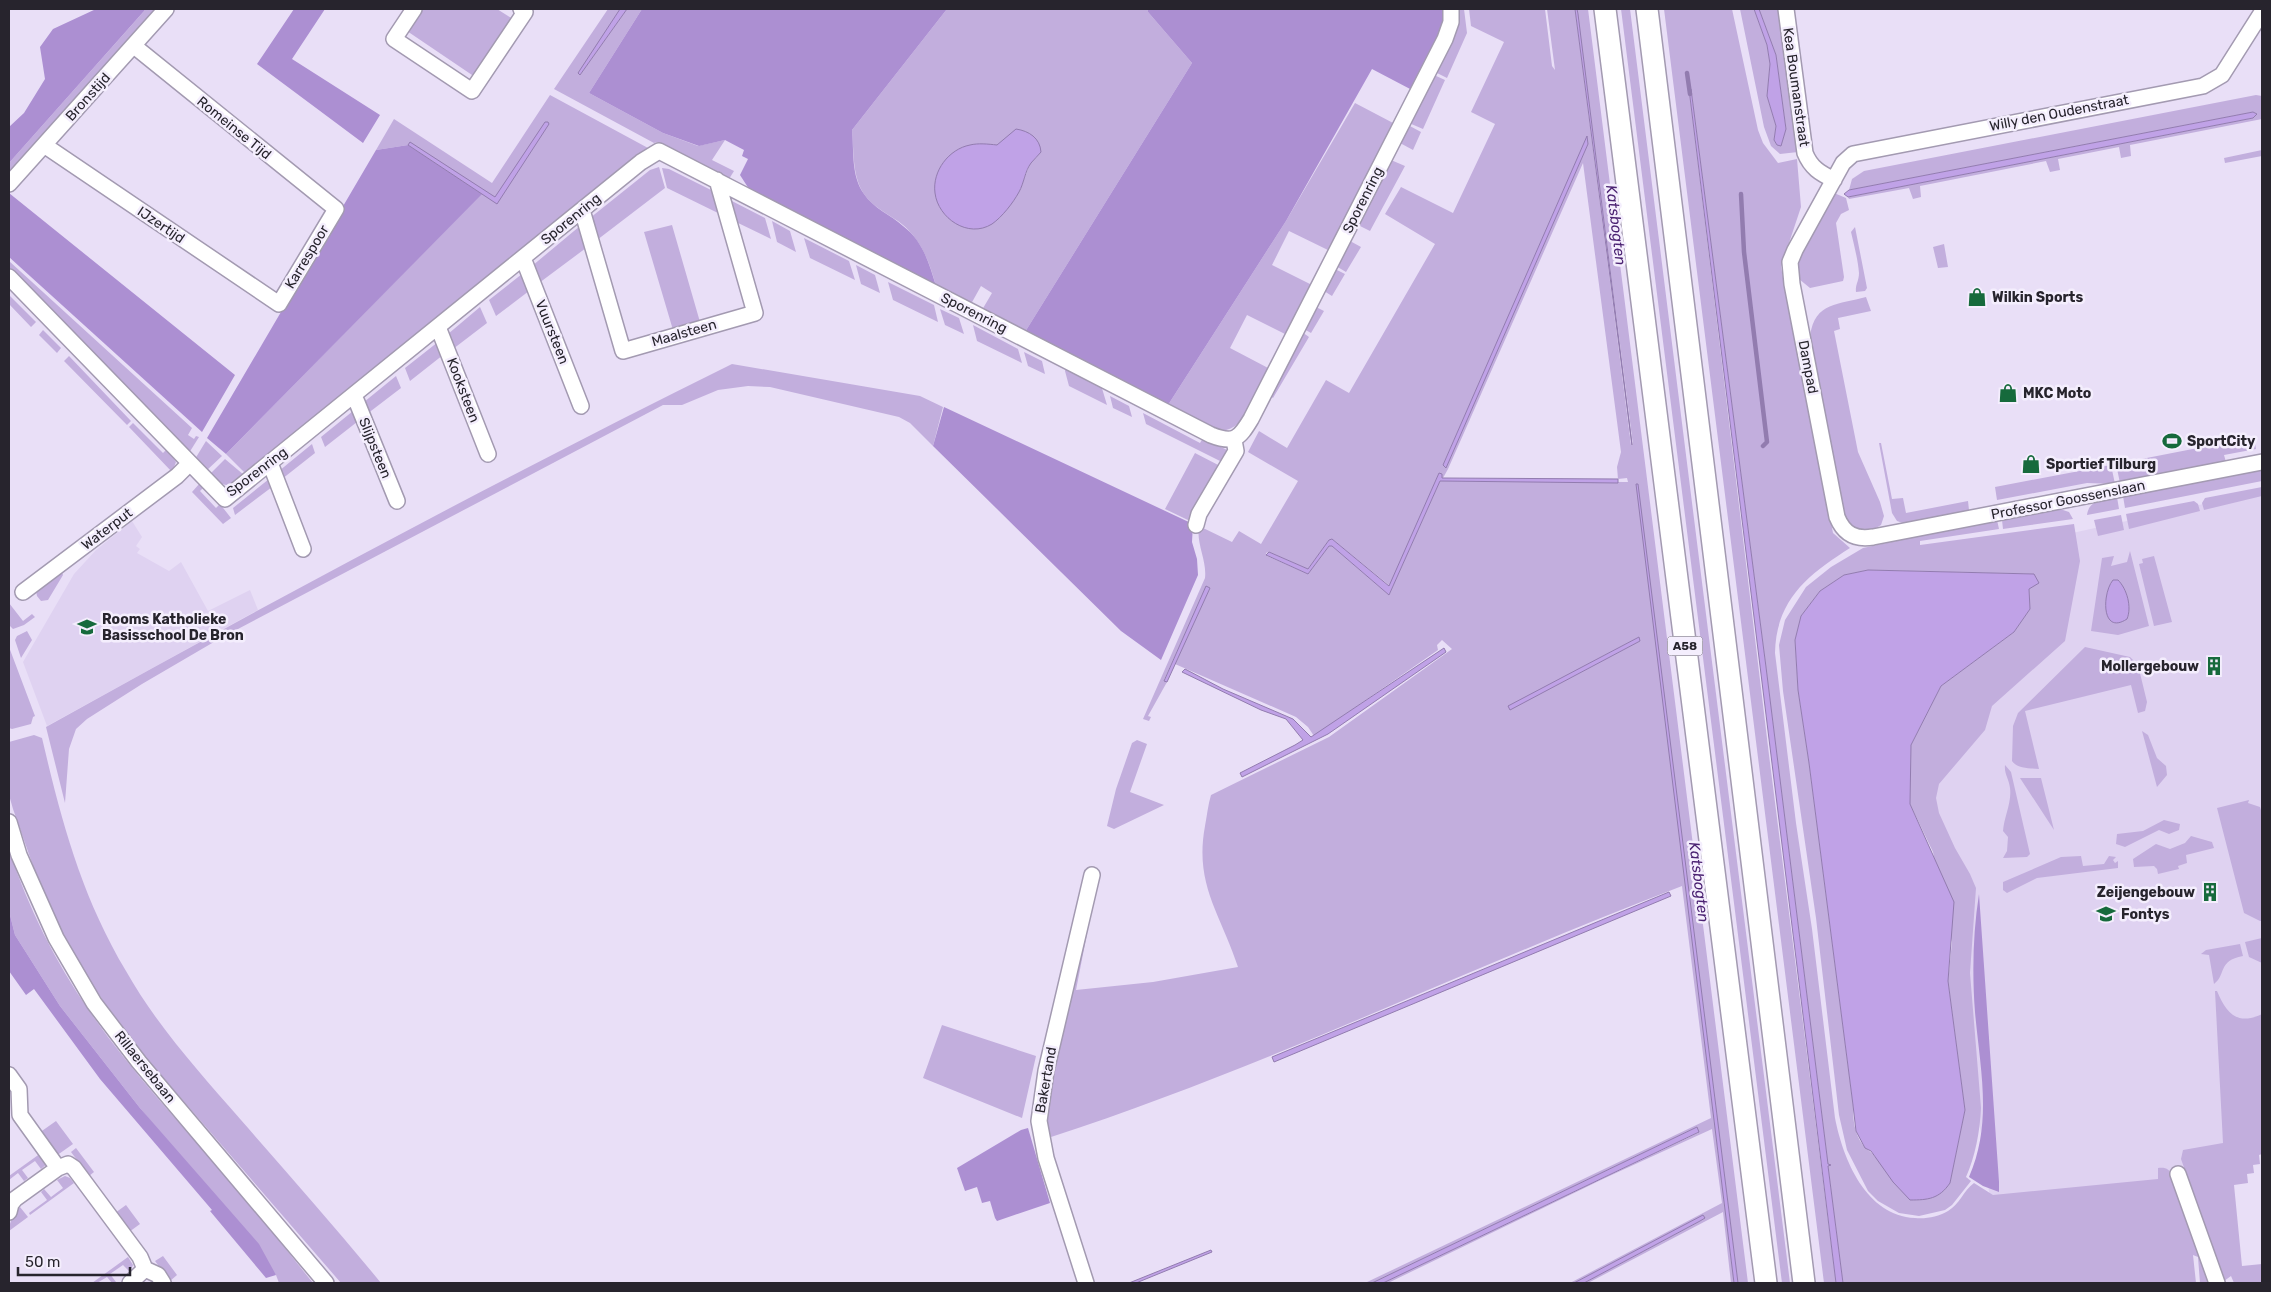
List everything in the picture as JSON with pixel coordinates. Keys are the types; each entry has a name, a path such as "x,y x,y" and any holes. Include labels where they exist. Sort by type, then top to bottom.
{"highway":[{"name":"A58","path":"1605,9 1766,1283"},
{"path":"1647,9 1683,286 1804,1283"}],"street":[{"name":"Bronstijd","path":"9,184 166,9"},
{"path":"407,11 394,38 472,91 525,12 521,9"},
{"name":"Sporenring","path":"9,277 225,499 641,162 659,151 1211,435 1224,440 1234,440 1243,433 1251,419 1445,39 1452,22 1452,9"},
{"name":"Kea Boumanstraat","path":"1786,9 1805,153 1816,171 1834,180"},
{"name":"Willy den Oudenstraat","path":"1834,180 1843,163 1853,154 1865,150 2203,86 2222,75 2262,12"},
{"name":"Romeinse Tijd","path":"134,46 336,209"},
{"name":"IJzertijd","path":"44,145 279,304"},
{"name":"Maalsteen","path":"582,210 623,351 755,312 717,180"},
{"name":"Dampad","path":"1834,180 1795,250 1790,262 1790,274 1837,518 1845,531 1852,537 1862,539 1873,538"},
{"name":"Karrespoor","path":"279,304 336,209"},
{"name":"Vuursteen","path":"523,258 581,406"},
{"name":"Kooksteen","path":"438,327 488,454"},
{"name":"Slijpsteen","path":"354,395 397,501"},
{"name":"Sporenring","path":"1196,525 1199,514 1236,451 1234,440"},
{"name":"Professor Goossenslaan","path":"1873,538 2262,462"},
{"name":"Waterput","path":"23,592 177,476 190,463"},
{"path":"270,463 303,549"},
{"name":"Rillaersebaan","path":"9,822 19,855 52,931 94,1003 139,1062 326,1283"},
{"name":"Bakertand","path":"1086,1283 1046,1158 1039,1121 1046,1070 1092,875"},
{"path":"9,1075 19,1089 20,1115 58,1168"},
{"path":"9,1212 11,1204 15,1199 58,1168 68,1164 79,1173 140,1257 145,1269 158,1275 163,1283"},
{"path":"2178,1174 2217,1283"},
{"path":"130,1283 145,1269"}],"shaded area":[{"path":"96,9 145,10 9,163 9,127 24,113 45,79 40,47 53,29"},
{"path":"146,9 159,9 9,175 9,163"},
{"path":"294,9 325,9 292,59 380,115 363,143 257,64"},
{"path":"422,9 497,9 513,19 475,77 407,31"},
{"path":"608,9 620,9 579,73 580,75 627,9 642,9 589,93 663,133 698,146 725,140 712,160 734,171 729,179 657,142 654,143 554,89"},
{"path":"620,9 627,9 580,75 578,73"},
{"path":"642,9 947,9 852,130 855,171 860,187 872,203 916,238 928,261 936,286 749,189 740,175 748,159 742,156 744,150 725,140 699,146 663,133 589,93"},
{"path":"947,9 1148,9 1148,12 1192,63 1025,332 982,310 992,293 981,286 971,304 936,286 928,261 910,231 872,203 860,187 854,163 852,130","holes":["972,144 997,145 1041,152 1030,164 1019,192"]},
{"path":"1148,9 1445,9 1446,22 1412,90 1372,69 1286,221 1168,405 1025,332 1192,63 1148,12"},
{"path":"1458,9 1464,9 1467,33 1447,78 1435,72"},
{"path":"1469,9 1545,9 1552,66 1555,70 1547,9 1575,9 1631,445 1633,445 1577,9 1588,9 1748,1283 1738,1283 1637,484 1734,1283 1731,1283 1723,1212 1588,1283 1584,1283 1700,1221 1704,1218 1704,1215 1574,1283 1570,1283 1722,1203 1712,1129 1605,1178 1388,1283 1383,1283 1698,1133 1697,1127 1372,1283 1365,1283 1711,1118 1682,886 1210,1080 1051,1137 1051,1140 1048,1141 1066,1193 1061,1192 1046,1140 1044,1115 1047,1085 1089,902 1093,903 1076,990 1153,982 1238,967 1211,899 1203,865 1205,826 1211,795 1329,737 1452,649 1442,640 1437,645 1438,650 1314,736 1308,727 1296,717 1175,664 1210,588 1206,587 1164,680 1167,682 1148,716 1151,717 1149,721 1143,719 1205,578 1198,533 1199,526 1232,542 1239,531 1261,544 1298,481 1248,452 1259,431 1287,448 1326,380 1349,393 1435,244 1385,214 1401,187 1453,213 1495,124 1471,112 1504,42 1471,26","holes":["1587,137 1588,144 1446,467 1443,465","1583,163 1621,452 1617,467 1618,479 1627,478 1628,482 1440,481 1389,595 1332,546 1329,546 1308,574 1267,556 1266,553 1269,552 1308,569 1329,540 1332,539 1390,586 1439,473 1442,474 1441,477 1443,478","1639,637 1640,641 1510,709 1509,706"]},
{"path":"1575,9 1577,9 1578,14 1632,445"},
{"path":"1621,9 1630,9 1790,1283 1782,1283"},
{"path":"1664,9 1732,9 1758,130 1763,143 1778,163 1797,159 1801,207 1781,267 1833,533 1850,548 1809,578 1788,603 1781,617 1775,653 1835,1118 1844,1151 1860,1183 1870,1196 1883,1207 1898,1215 1915,1218 1928,1218 1948,1211 1956,1205 1974,1183 1993,1195 2158,1179 2158,1168 2165,1168 2173,1176 2211,1283 2200,1283 2198,1257 2193,1255 2196,1283 1843,1283 1828,1166 1831,1165 1828,1164 1766,667 1691,89 1689,89 1769,755 1836,1283 1824,1283"},
{"path":"1740,9 1754,9 1767,45 1770,64 1767,96 1776,126 1774,140 1777,145 1781,146 1786,128 1776,55 1759,9 1780,9 1798,152 1780,154 1771,146 1764,127"},
{"path":"1754,9 1759,9 1776,55 1786,129 1781,146 1777,145 1774,140 1776,126 1767,96 1770,64 1767,45"},
{"path":"1434,75 1445,80 1423,129 1409,123"},
{"path":"1689,89 1691,89 1766,667 1828,1164 1831,1165 1828,1166 1843,1283 1836,1283"},
{"path":"550,95 648,148 246,474 226,454 481,194 408,145 376,150 394,119 492,183"},
{"path":"2256,95 2262,96 2262,119 2130,145 2131,156 2121,158 2119,147 2058,159 2060,170 2050,172 2046,161 1920,186 1921,197 1913,199 1909,188 1849,199 1848,197 2253,118 2257,114 2253,112 1849,190 1852,179 1864,171"},
{"path":"1355,103 1395,124 1330,251 1289,231 1272,265 1312,285 1287,335 1247,315 1230,348 1270,369 1250,409 1236,426 1227,430 1217,430 1206,426 1168,405 1286,221"},
{"path":"2253,112 2257,114 2253,118 1848,197 1844,194 1849,190"},
{"path":"545,122 549,124 497,204 408,145 410,142 495,197"},
{"path":"1408,125 1421,132 1413,150 1400,143"},
{"path":"1016,129 1025,131 1033,136 1041,152 1029,166 1017,196 1003,214 992,224 983,228 973,229 956,224 948,218 937,202 935,185 939,169 949,156 962,147 976,144 997,145"},
{"path":"1587,136 1588,144 1446,468 1443,465"},
{"path":"408,145 482,194 226,454 207,438 376,150"},
{"path":"2262,150 2262,156 2225,163 2224,158"},
{"path":"1391,160 1405,166 1370,231 1358,225"},
{"path":"659,167 665,188 597,240 590,218 650,170"},
{"path":"662,168 669,169 713,191 720,214 667,188"},
{"path":"9,193 235,375 202,432 9,257"},
{"path":"1834,193 1846,198 1849,210 1841,214 1836,223 1843,281 1810,288 1799,279 1797,260"},
{"path":"728,199 765,218 771,239 734,221"},
{"path":"772,221 790,231 796,252 777,242"},
{"path":"672,225 700,322 673,330 644,232"},
{"path":"580,226 586,248 539,283 532,266"},
{"path":"1855,227 1867,288 1865,291 1856,292 1859,273 1851,232"},
{"path":"804,238 849,261 855,280 810,258"},
{"path":"1350,241 1361,247 1346,272 1336,266"},
{"path":"1944,244 1948,267 1938,268 1933,247"},
{"path":"9,261 192,428 188,435 194,439 196,436 199,437 189,453 9,268"},
{"path":"856,265 875,275 880,293 861,284"},
{"path":"1335,269 1345,274 1332,296 1324,291"},
{"path":"522,274 529,291 496,316 489,300"},
{"path":"888,282 934,305 938,322 893,300"},
{"path":"9,295 36,322 31,327 9,304"},
{"path":"1866,297 1871,311 1838,318 1840,329 1834,331 1858,452 1880,502 1884,516 1881,525 1864,531 1850,525 1843,514 1810,336 1817,316 1823,310 1830,306"},
{"path":"480,307 487,323 453,349 448,334"},
{"path":"1316,307 1324,311 1311,333 1304,329"},
{"path":"940,309 959,318 964,334 945,325"},
{"path":"973,325 1018,349 1022,363 977,341"},
{"path":"43,330 61,348 57,353 39,335"},
{"path":"1302,332 1309,337 1273,398 1270,396"},
{"path":"438,342 443,355 410,381 405,368"},
{"path":"1024,352 1042,361 1045,374 1028,366"},
{"path":"69,356 131,421 127,425 64,361"},
{"path":"732,364 920,396 943,407 933,446 910,423 899,417 770,387 748,386 718,390 682,405 663,405 219,639 87,719 76,729 69,749 65,803 46,727 387,541"},
{"path":"1066,367 1101,385 1107,405 1069,386 1065,371"},
{"path":"396,376 401,388 367,414 364,402"},
{"path":"1110,396 1129,406 1132,417 1113,408"},
{"path":"944,407 1193,524 1192,542 1197,559 1198,575 1161,660 1121,631 933,446"},
{"path":"353,411 357,422 325,447 321,437"},
{"path":"1143,413 1200,443 1203,438 1231,452 1224,463 1146,424"},
{"path":"133,423 163,453 167,449 176,462 172,472 129,427"},
{"path":"2254,437 2256,449 2224,455 2226,462 2120,483 2116,464"},
{"path":"206,441 222,456 206,471 195,459"},
{"path":"1879,443 1881,443 1892,499 1903,498 1906,513 1968,501 1969,510 1906,524 1897,521 1892,513"},
{"path":"312,444 315,453 282,479 279,471"},
{"path":"1195,453 1222,467 1190,521 1165,509"},
{"path":"225,459 244,475 227,485 210,474"},
{"path":"2111,465 2115,484 2087,483 1997,500 1995,487"},
{"path":"2262,469 2262,481 2125,508 2123,496"},
{"path":"1439,473 1442,474 1442,478 1618,479 1618,483 1440,481 1389,595 1332,546 1329,546 1308,574 1266,555 1269,552 1308,569 1329,540 1332,539 1389,586"},
{"path":"269,479 272,487 235,515 233,508"},
{"path":"200,483 204,487 200,491 216,508 220,504 231,518 223,524 192,492"},
{"path":"1636,484 1638,484 1738,1283 1734,1283"},
{"path":"2262,487 2262,496 2204,510 2202,503 2205,498"},
{"name":"Fontys","path":"2262,491 2262,1033 2233,1142 2180,1187 1990,1199 1933,795 2068,534"},
{"path":"2117,497 2119,509 2087,515 2088,510 2094,503"},
{"path":"2194,501 2198,504 2200,511 2129,529 2126,514"},
{"path":"2060,509 2069,512 2073,519 2003,529 2002,520"},
{"path":"2121,515 2124,530 2098,536 2094,520"},
{"path":"1997,520 1999,529 1920,541 1920,545 2074,524 2080,561 2065,641 1992,706 1985,730 1939,784 1936,798 1939,813 1976,888 1970,973 1981,1108 1980,1126 1972,1161 1966,1177 1971,1181 1952,1205 1945,1210 1919,1216 1899,1213 1878,1201 1868,1191 1847,1150 1839,1115 1816,918 1783,691 1779,645 1785,620 1806,587 1831,567 1863,548","holes":["1868,570 2034,574 2029,589 2030,609 2014,632 1941,686 1911,745 1910,804 1933,852 1952,942 1948,981 1965,1110 1950,1183 1875,1157 1863,1145 1856,1131 1798,690 1795,640 1801,616 1820,591 1844,575"]},
{"path":"132,521 142,537 136,546 140,549 137,553 169,571 181,562 208,611 250,590 258,610 47,726 23,662 74,574 96,550"},
{"path":"2130,551 2149,626 2118,635 2091,631 2102,558 2114,556 2111,566 2127,562"},
{"path":"2154,556 2172,622 2154,626 2139,564 2143,563 2142,559"},
{"path":"1868,570 2034,574 2039,583 2029,589 2030,609 2014,632 1941,686 1911,745 1910,804 1954,902 1948,981 1965,1110 1950,1183 1933,1198 1922,1200 1910,1200 1893,1182 1871,1151 1865,1148 1856,1131 1798,690 1795,640 1801,616 1820,591 1844,575"},
{"path":"62,572 63,575 48,600 41,601 36,591"},
{"path":"2113,580 2118,580 2121,584 2129,604 2127,619 2118,623 2112,622 2108,618 2106,611 2107,594"},
{"path":"1206,586 1210,588 1167,682 1164,681"},
{"path":"9,603 23,621 32,614 35,617 24,625 13,629 9,625"},
{"path":"27,631 32,640 21,658 15,640 17,636"},
{"path":"1639,637 1640,641 1510,710 1508,706"},
{"path":"9,647 35,716 31,724 12,729 9,728"},
{"path":"2085,647 2130,657 2138,665 2147,702 2145,711 2138,713 2131,685 2025,711 2039,769 2024,768 2014,764 2012,761 2013,726 2018,713"},
{"path":"1444,648 1446,652 1328,734 1242,777 1240,773 1303,740 1286,719 1261,710 1182,672 1185,669 1223,689 1293,719 1311,737"},
{"path":"2142,731 2148,735 2157,758 2166,766 2167,775 2157,787"},
{"path":"34,735 42,738 57,800 85,886 110,943 138,991 165,1030 195,1067 381,1283 341,1283 148,1060 84,972 66,940 37,877 9,795 9,742"},
{"path":"1137,740 1147,744 1130,792 1164,805 1114,829 1107,826 1116,789 1132,743"},
{"path":"2005,765 2011,772 2030,854 2027,857 2003,858 2007,851 2008,837 2003,831 2010,793"},
{"path":"2020,778 2041,778 2054,830"},
{"path":"2249,800 2248,803 2260,807 2262,814 2262,921 2244,913 2217,808"},
{"path":"2164,820 2180,824 2179,830 2169,834 2159,830 2125,847 2116,844 2117,834 2143,831"},
{"path":"2191,836 2212,842 2214,848 2186,855 2187,863 2178,866 2179,869 2158,874 2154,866 2134,867 2133,859 2156,844 2170,849 2185,843"},
{"path":"9,850 34,913 54,954 90,1012 138,1075 236,1188 313,1283 279,1283 276,1275 60,1006 15,935 9,911"},
{"path":"2081,856 2083,866 2104,864 2109,856 2116,857 2113,860 2115,863 2118,861 2118,868 2037,878 2007,893 2003,890 2003,882 2061,857"},
{"path":"1669,892 1671,896 1274,1062 1272,1057"},
{"path":"1979,894 1999,1192 1983,1186 1969,1177 1981,1136 1983,1116 1982,1075 1975,1012 1974,982 1974,938"},
{"path":"9,911 15,935 60,1006 140,1108 259,1244 276,1275 266,1278 210,1211 212,1210 100,1079 34,989 26,995 9,971"},
{"path":"2262,938 2262,963 2249,957 2245,942"},
{"path":"2240,944 2243,956 2229,961 2214,984 2209,955 2201,954 2206,950"},
{"path":"2215,991 2217,991 2224,1006 2239,1018 2246,1019 2262,1014 2262,1154 2259,1155 2260,1164 2253,1165 2254,1173 2247,1174 2248,1183 2234,1185 2242,1266 2262,1264 2262,1283 2234,1283 2231,1276 2224,1281 2181,1159 2183,1150 2223,1143"},
{"path":"942,1025 1036,1056 1022,1118 923,1078"},
{"path":"56,1121 73,1144 56,1156 39,1133"},
{"path":"1697,1127 1699,1132 1383,1283 1372,1283"},
{"path":"1028,1128 1050,1203 997,1221 990,1201 982,1203 977,1187 965,1191 957,1168 1021,1130"},
{"path":"76,1148 94,1172 89,1176 71,1152"},
{"path":"41,1153 48,1163 41,1169 35,1161 22,1170 28,1178 24,1181 18,1173 9,1180 9,1176"},
{"path":"65,1176 74,1183 30,1215 29,1213 47,1200 41,1192 44,1189 51,1197 63,1188 57,1180"},
{"path":"126,1205 140,1224 129,1232 115,1213"},
{"path":"20,1207 28,1217 9,1231 12,1218"},
{"path":"1703,1215 1705,1218 1700,1221 1584,1283 1574,1283"},
{"path":"1211,1250 1212,1252 1136,1283 1129,1283"},
{"path":"163,1256 177,1275 170,1281 155,1261"},
{"path":"128,1257 133,1265 130,1272 123,1265 110,1274 116,1282 112,1283 107,1277 97,1283 92,1283"}],"waterway":[{"path":"1687,73 1690,94"},
{"path":"1741,194 1744,252 1767,442 1763,446"}],"place":[{"name":"Wilkin Sports","path":"1977,297"},
{"name":"MKC Moto","path":"2008,393"},
{"name":"SportCity","path":"2172,441"},
{"name":"Sportief Tilburg","path":"2031,464"},
{"name":"Rooms Katholieke Basisschool De Bron","path":"87,627"},
{"name":"Mollergebouw","path":"2214,666"},
{"name":"Zeijengebouw","path":"2210,892"},
{"name":"Fontys","path":"2106,914"}],"water label":[{"name":"Katsbogten","path":"1616,225"},
{"name":"Katsbogten","path":"1699,882"}]}
